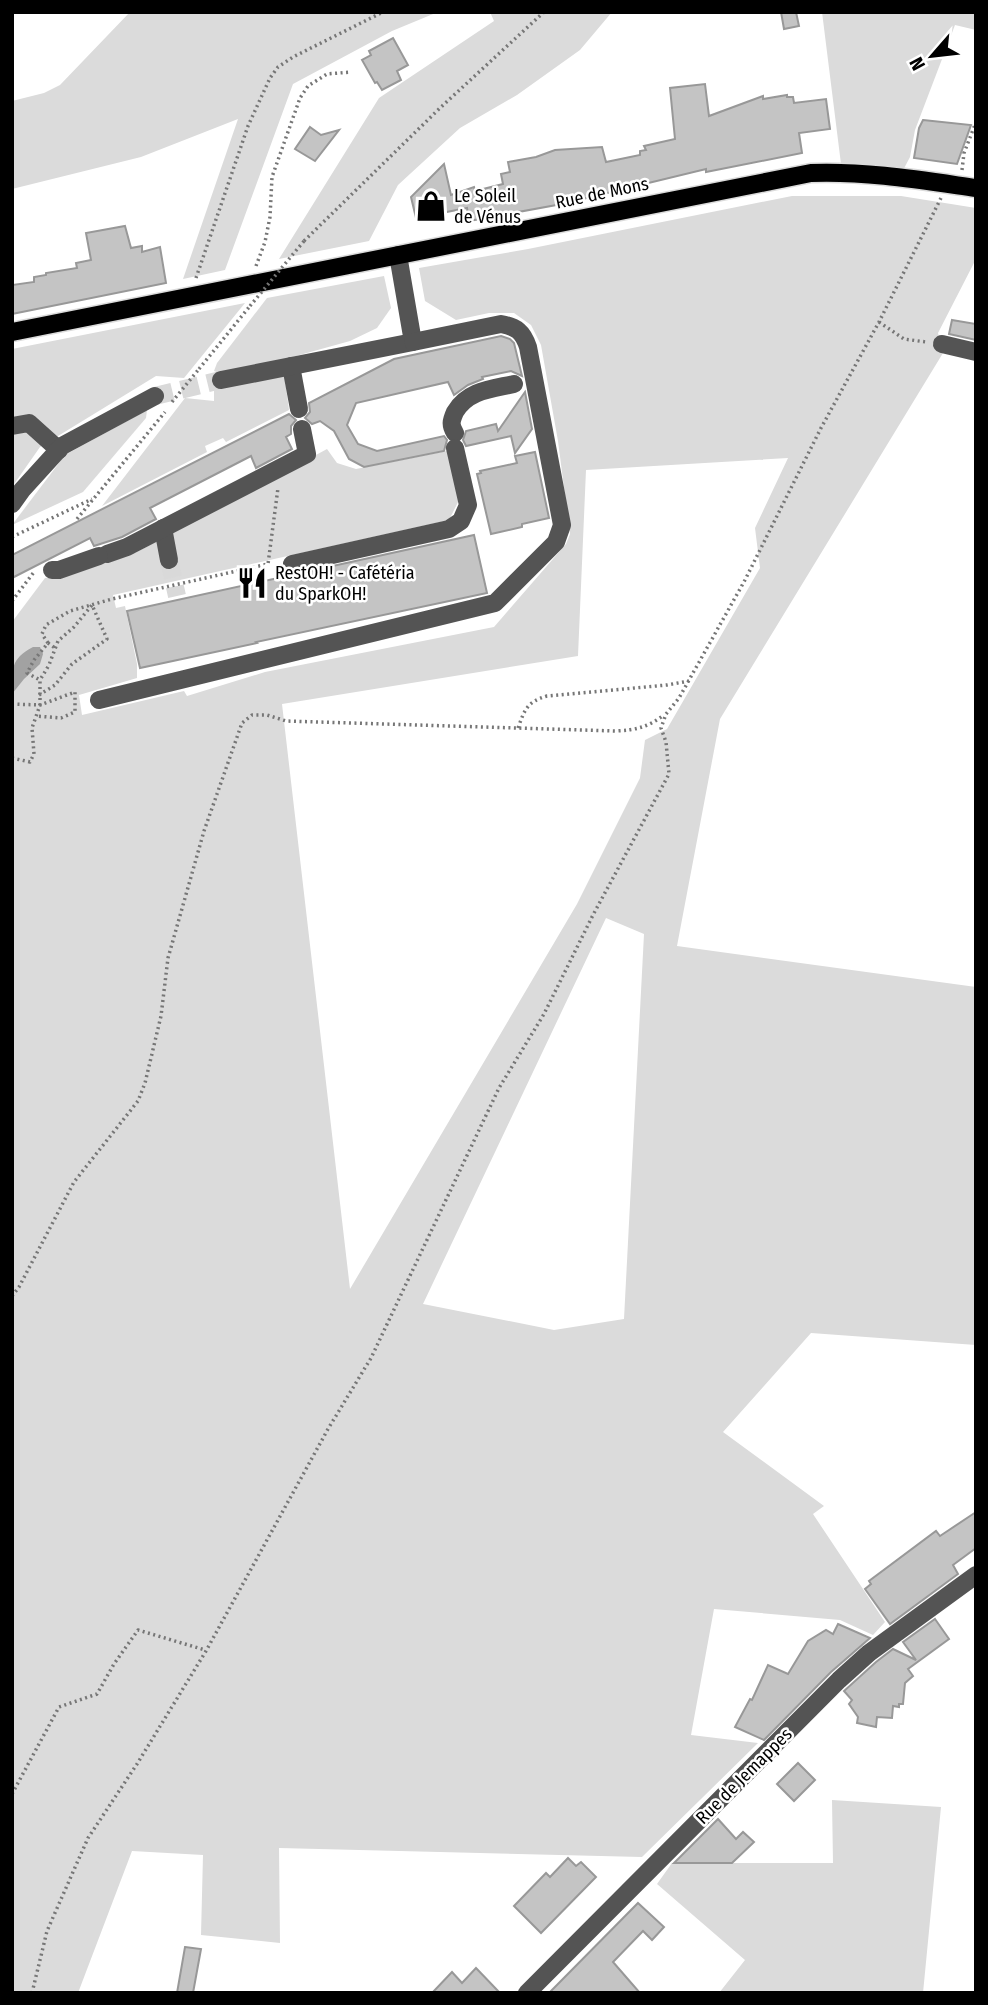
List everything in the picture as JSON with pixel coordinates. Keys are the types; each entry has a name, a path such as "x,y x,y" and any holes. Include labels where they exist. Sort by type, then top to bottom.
{"main road":[{"name":"Rue de Mons","path":"12,332 811,173 900,176 959,186"}],"street":[{"path":"398,255 414,342"},
{"path":"99,700 495,603 556,542 562,525 526,382 523,334 513,326 501,324 221,380"},
{"path":"942,344 976,352"},
{"path":"291,366 299,409"},
{"path":"292,564 449,529 461,521 468,505 451,422 460,405 481,391 526,382"},
{"path":"12,504 22,489 59,450 164,399"},
{"path":"12,426 29,423 59,450"},
{"path":"43,571 59,570 127,547 307,454 302,429"},
{"path":"163,528 169,560"},
{"name":"Rue de Jemappes","path":"527,1993 839,1680 869,1653 976,1575"}],"path":[{"path":"189,296 248,126 270,78 278,67 293,57 383,12"},
{"path":"77,520 164,399 199,369 304,241 440,108 544,12"},
{"path":"250,284 271,217 272,177 300,98 309,86 327,74 352,72"},
{"path":"12,1296 74,1182 138,1101 162,1016 169,958 204,831 242,723 252,715 267,715 286,721 635,730 652,724 666,714 689,681 745,580 821,428 879,322 959,186 964,153 976,122"},
{"path":"879,322 904,339 942,344"},
{"path":"55,648 42,634 46,625 70,611 268,564 280,468"},
{"path":"12,537 94,498"},
{"path":"12,601 43,571"},
{"path":"12,758 30,762 34,754 32,728 40,705 40,680 49,666 58,641 92,605"},
{"path":"39,695 55,685 72,664 107,639 92,605"},
{"path":"40,680 27,673 48,643"},
{"path":"518,728 524,712 534,700 547,696 689,681"},
{"path":"12,704 40,705 75,692 75,712 61,718 36,716"},
{"path":"32,1993 47,1931 88,1838 206,1651 370,1358 499,1088 544,1014 593,915 669,774 662,728 666,714"},
{"path":"12,1794 59,1707 97,1694 138,1630 206,1651"}],"shaded area":[{"path":"130,12 438,12 392,31 293,84 225,270 183,279 238,119 141,157 12,189 12,101 44,93 60,85"},
{"path":"490,12 612,12 580,50 517,95 460,128 398,185 369,241 279,259 379,98 494,21"},
{"path":"822,12 976,12 976,30 955,25 915,130 910,157 900,176 842,172"},
{"path":"792,196 901,196 976,208 976,259 938,333 943,353 720,719 677,946 976,987 976,1345 811,1333 723,1432 824,1506 813,1514 885,1622 873,1635 840,1620 714,1609 691,1735 758,1743 642,1857 279,1848 280,1943 201,1935 203,1855 132,1851 78,1993 12,1993 12,622 45,578 71,573 129,551 135,553 327,449 337,463 356,469 452,450 461,496 449,520 113,595 116,608 125,606 137,664 137,678 79,695 82,715 184,691 187,696 265,672 494,627 566,544 570,534 558,441 541,345 531,325 514,313 489,313 456,320 425,301 419,268","holes":["788,458 755,528 760,568 667,729 645,740 640,778 577,904 350,1289 282,704 578,656 586,470","606,918 644,934 624,1319 554,1330 423,1304"]},
{"path":"384,276 391,308 377,328 350,341 278,361 222,374 214,371 217,363 267,298"},
{"path":"245,303 184,378 156,376 40,447 12,487 12,349"},
{"path":"284,372 289,410 226,442 223,438 205,446 207,452 102,506 185,398 214,401 214,388"},
{"path":"147,410 146,418 83,492 12,525 65,455"},
{"path":"33,647 40,647 43,654 40,664 12,694 16,661"},
{"path":"832,1800 941,1807 923,1993 719,1993 745,1960 657,1884 672,1863 833,1863"}],"building":[{"path":"781,12 796,12 799,26 784,29"},
{"path":"393,38 408,65 397,71 401,80 382,90 362,60 371,55 369,51"},
{"path":"705,84 709,116 763,96 763,99 787,95 793,97 794,103 826,99 830,129 799,133 802,153 706,172 706,169 562,204 469,221 467,208 416,218 411,197 444,164 451,195 474,187 475,191 503,184 501,174 510,172 508,162 555,150 602,147 606,162 640,155 640,151 646,150 644,146 675,139 670,88"},
{"path":"923,120 971,125 957,164 914,158"},
{"path":"310,127 321,135 339,130 315,161 295,149"},
{"path":"125,226 131,248 142,246 142,252 160,247 166,283 12,314 12,285 34,282 34,277 46,273 77,268 76,263 91,260 86,233"},
{"path":"952,320 976,324 976,340 949,334"},
{"path":"501,336 514,343 522,376 511,371 482,377 483,379 454,395 448,382 356,403 347,425 358,444 377,451 444,436 447,440 444,451 364,467 349,459 334,431 320,421 312,424 305,418 310,412 309,403 394,359"},
{"path":"525,392 532,429 515,453 511,436 466,446 463,440 466,431 496,424 498,431"},
{"path":"289,414 296,420 291,426 291,434 286,437 292,449 256,468 251,456 150,508 156,519 122,537 94,546 90,538 12,578 12,555"},
{"path":"535,452 549,518 491,534 477,474 517,463 515,456"},
{"path":"474,535 487,593 140,668 127,611"},
{"path":"976,1512 976,1548 953,1565 958,1574 890,1624 865,1589 871,1584 869,1581 936,1531 940,1536"},
{"path":"935,1619 949,1639 908,1669 913,1676 905,1683 903,1704 899,1704 899,1707 893,1706 892,1718 877,1717 876,1727 857,1723 858,1717 849,1704 852,1700 844,1691 893,1649 916,1660 903,1642"},
{"path":"838,1624 870,1638 831,1672 764,1740 735,1727 750,1699 752,1700 768,1665 788,1674 808,1641 826,1630 833,1634"},
{"path":"798,1763 815,1780 794,1801 777,1784"},
{"path":"718,1819 736,1839 743,1832 754,1842 732,1863 674,1863"},
{"path":"568,1858 576,1866 581,1862 596,1877 541,1933 514,1906 546,1873 550,1877"},
{"path":"638,1903 664,1927 652,1940 643,1931 613,1962 640,1993 549,1993"},
{"path":"185,1947 201,1949 193,1993 177,1993"},
{"path":"476,1968 500,1993 432,1993 452,1972 462,1983"}],"tunnel":[{"path":"155,396 221,380"},
{"path":"169,560 177,596"}],"place":[{"name":"Le Soleil de Vénus","path":"431,206"},
{"name":"RestOH! - Cafétéria du SparkOH!","path":"252,583"}]}
